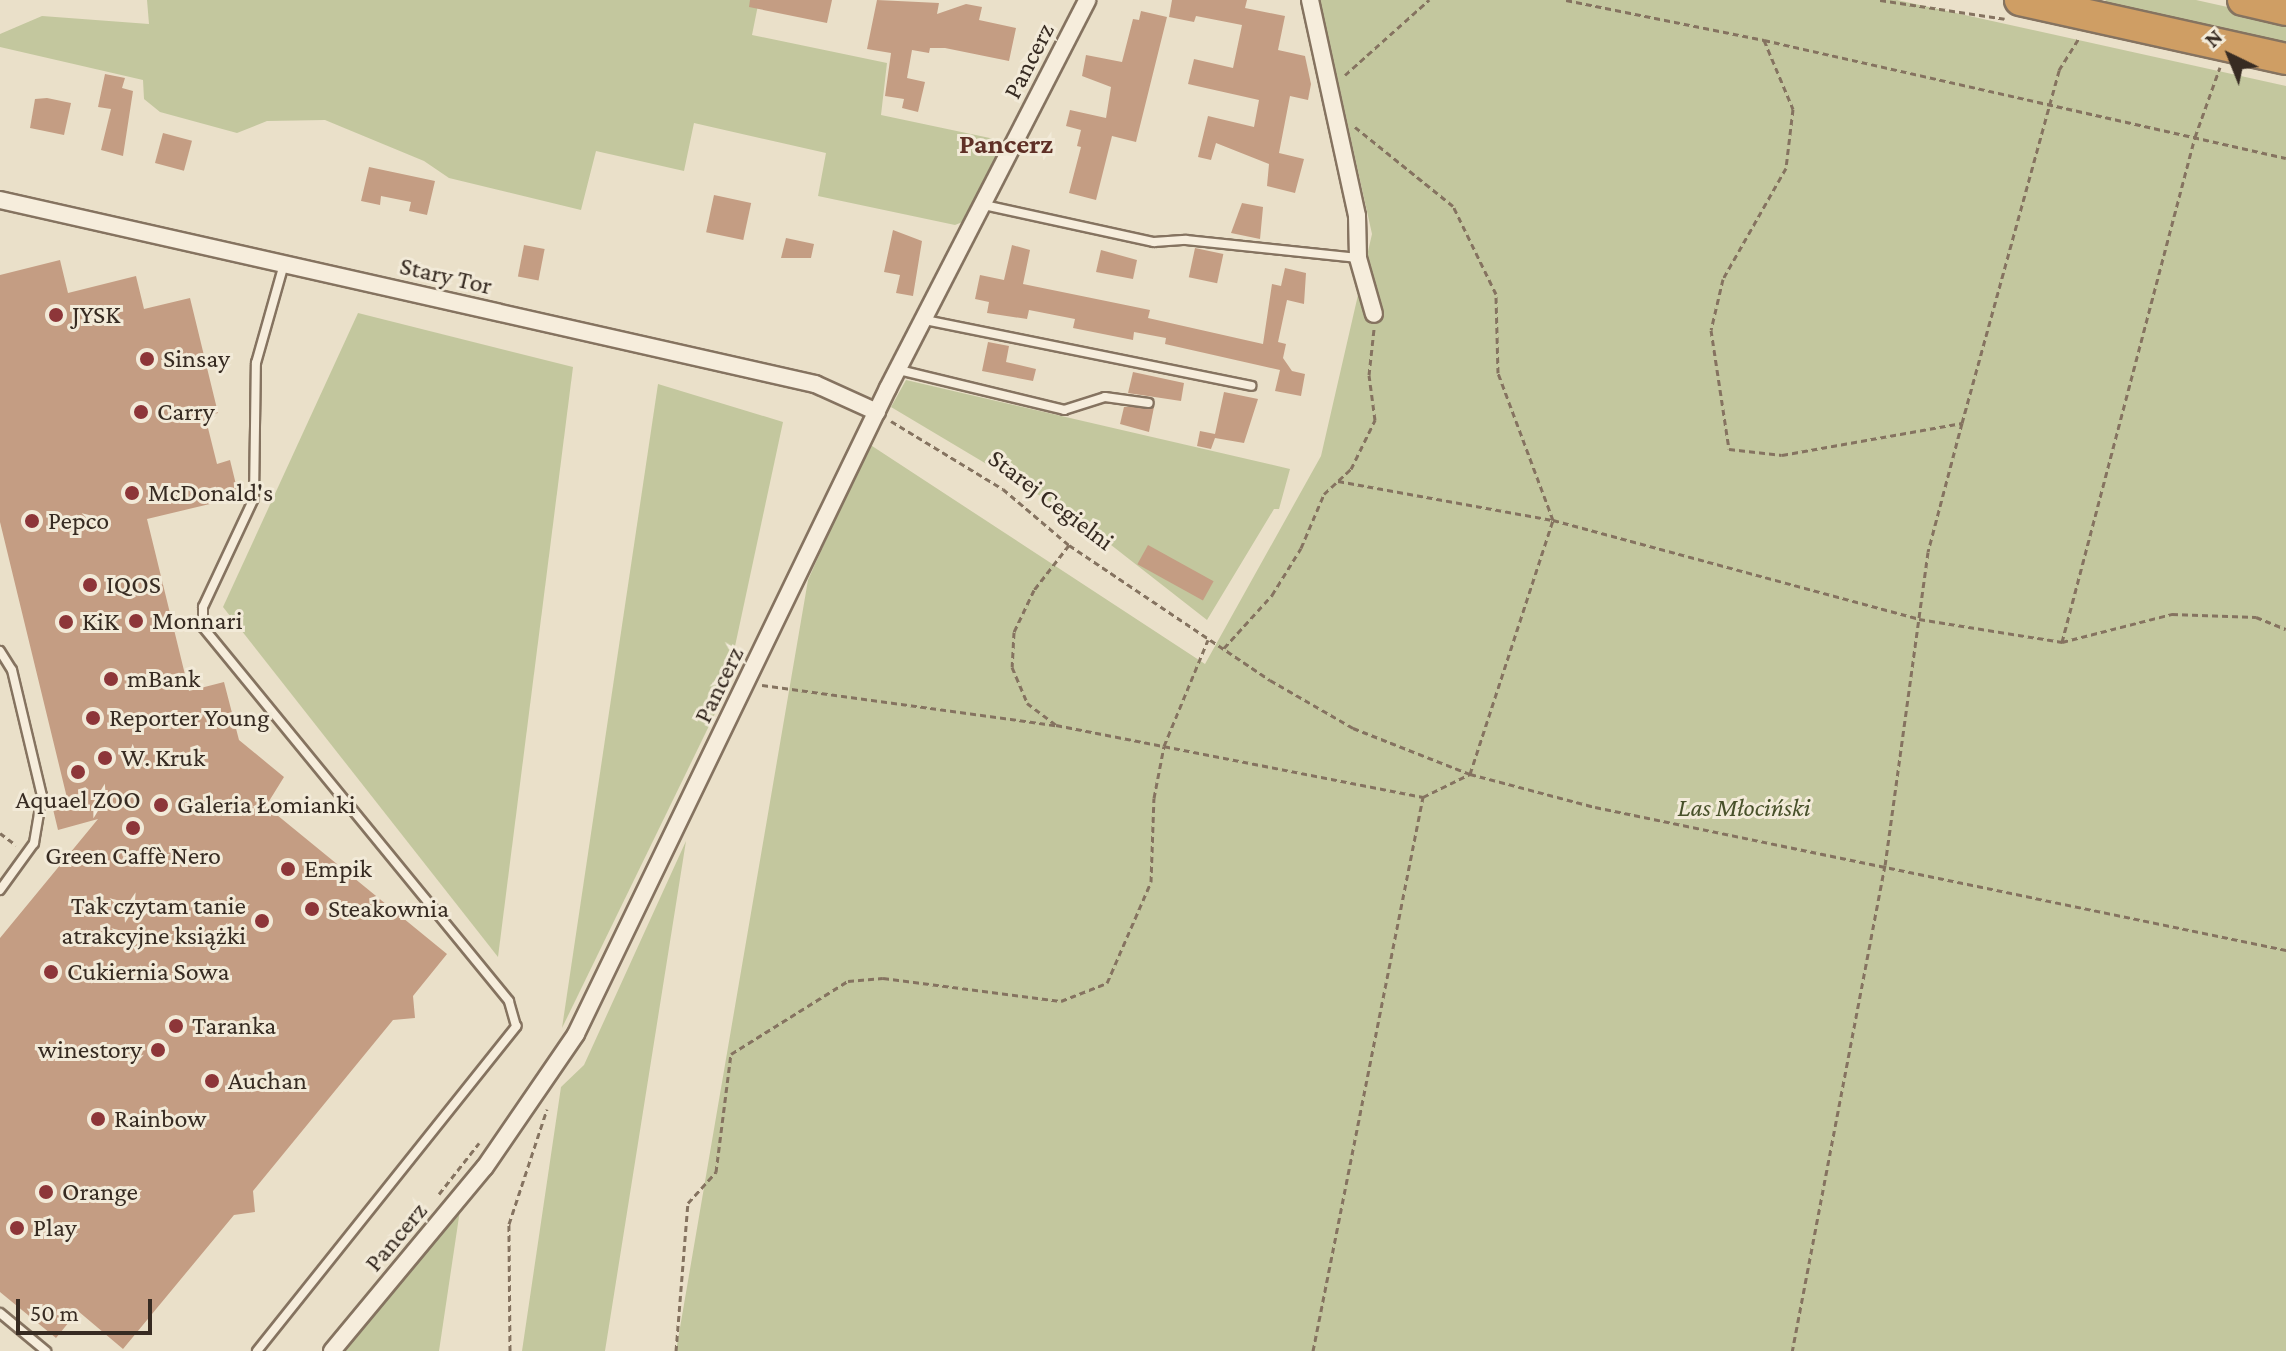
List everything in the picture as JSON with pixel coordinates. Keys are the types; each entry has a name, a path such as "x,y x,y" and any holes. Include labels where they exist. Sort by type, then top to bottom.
{"highway":[{"path":"2243,0 2286,10"},
{"path":"2025,6 2100,9 2286,59"}],"street":[{"name":"Pancerz","path":"332,1351 485,1167 576,1034 877,412 1087,0"},
{"path":"1310,0 1357,216 1358,258 1374,314"},
{"name":"Stary Tor","path":"0,200 815,384 877,412"}],"lane":[{"path":"984,205 1154,242 1186,240 1358,258"},
{"path":"257,1351 516,1026 509,1001 203,627 203,607 254,498 256,363 284,264"},
{"path":"925,320 1251,386"},
{"path":"899,370 1064,410 1105,397 1149,403"},
{"path":"0,651 12,670 42,796 34,843 0,890"},
{"path":"0,1313 46,1351"}],"path":[{"path":"1331,90 1429,0"},
{"path":"1566,0 1764,40 2286,158"},
{"path":"1880,0 2025,6"},
{"path":"1792,1351 1885,865 1928,552 2049,103 2069,49 2086,31 2071,29"},
{"path":"1764,40 1793,109 1786,168 1723,279 1711,330 1729,449 1782,455 1962,423"},
{"path":"2062,642 2195,137 2221,66 2206,62"},
{"path":"746,683 1056,725 1423,797 1470,774 1553,520 1498,373 1496,294 1453,206 1336,112"},
{"path":"1223,649 1272,595 1301,548 1324,494 1351,469 1375,420 1369,375 1374,314"},
{"name":"Starej Cegielni","path":"877,412 1003,489 1069,545 1193,631 1353,728 1470,774 1595,807 2286,950"},
{"path":"1338,481 1553,520 1919,619 2062,642 2172,614 2256,617 2286,629"},
{"path":"1056,725 1027,703 1012,667 1014,632 1034,590 1069,545"},
{"path":"676,1351 688,1203 716,1172 731,1054 848,981 883,978 1061,1001 1107,983 1151,882 1154,798 1164,746 1209,640"},
{"path":"1313,1351 1423,797"},
{"path":"0,833 23,848"},
{"path":"510,1351 509,1224 521,1175 548,1104"},
{"path":"437,1195 485,1136"}],"green space":[{"path":"147,0 759,0 752,35 887,63 881,115 1004,141 965,221 955,225 818,196 826,153 694,123 684,171 596,151 581,210 449,178 424,161 325,120 267,121 237,133 160,112 144,99 143,80 0,47 0,34 42,16 149,24"},
{"name":"Las Młociński","path":"1320,0 1897,0 2286,86 2286,1351 676,1351 808,580 869,444 1205,664 1321,456 1372,234"},
{"path":"2105,0 2196,0 2286,20 2286,48 2111,6"},
{"path":"358,313 573,367 498,957 223,607"},
{"path":"906,380 1290,469 1279,509 1274,509 1207,620 1074,516 891,407"},
{"path":"658,384 783,422 725,693 562,1028"},
{"path":"686,841 605,1351 522,1351 561,1087 584,1065"},
{"path":"460,1210 439,1351 342,1351"}],"building":[{"path":"750,0 832,0 827,23 749,7"},
{"path":"877,0 939,3 937,14 966,4 982,7 979,20 1016,28 1009,61 945,48 930,48 929,53 912,50 907,78 925,82 918,112 902,108 904,99 885,96 891,53 867,49"},
{"path":"1172,0 1247,0 1245,8 1285,16 1278,50 1305,56 1311,84 1308,100 1290,96 1279,153 1304,159 1295,193 1267,186 1269,164 1216,143 1211,160 1198,157 1208,116 1254,127 1259,100 1188,84 1194,59 1233,68 1242,25 1196,16 1194,22 1169,17"},
{"path":"1141,11 1167,17 1136,142 1112,136 1096,200 1069,193 1081,147 1077,146 1081,130 1066,126 1070,110 1106,118 1111,87 1082,76 1086,55 1122,62 1133,19 1139,20"},
{"path":"105,74 125,78 122,88 133,91 123,156 101,150 111,109 98,107"},
{"path":"35,99 71,103 64,135 30,128"},
{"path":"163,133 192,141 184,171 155,163"},
{"path":"369,167 435,181 427,215 409,211 411,202 381,196 380,205 361,201"},
{"path":"714,195 751,203 743,240 706,232"},
{"path":"1242,203 1263,207 1260,239 1231,233"},
{"path":"893,230 922,241 913,296 896,293 900,275 884,272"},
{"path":"786,238 814,244 811,258 781,258"},
{"path":"524,245 545,249 539,280 518,276"},
{"path":"1012,245 1030,250 1023,284 1150,310 1148,318 1263,344 1272,284 1281,286 1285,268 1306,273 1304,304 1287,300 1278,342 1286,344 1283,358 1292,371 1305,374 1301,396 1275,391 1280,370 1165,344 1166,338 1134,332 1133,340 1073,328 1075,319 1029,310 1027,319 987,313 989,302 975,299 980,275 1004,280"},
{"path":"1195,248 1223,254 1217,283 1189,277"},
{"path":"1101,250 1137,260 1133,279 1096,272"},
{"name":"Galeria Łomianki","path":"60,260 68,293 136,276 144,309 190,298 218,413 205,416 217,464 230,460 239,497 147,519 189,691 224,682 239,740 284,777 266,806 447,954 413,996 415,1018 393,1020 253,1191 255,1212 234,1215 123,1349 78,1311 56,1338 0,1292 0,938 98,819 58,830 52,805 68,802 0,522 0,275"},
{"path":"988,342 1009,346 1006,362 1036,369 1033,381 982,371"},
{"path":"1133,372 1184,383 1181,401 1128,393"},
{"path":"1224,392 1258,399 1244,443 1215,438 1211,449 1197,446 1200,431 1215,434"},
{"path":"1124,407 1154,407 1149,432 1120,424"},
{"path":"1148,545 1214,581 1203,601 1137,564"}],"place":[{"name":"JYSK","path":"56,315"},
{"name":"Sinsay","path":"147,359"},
{"name":"Carry","path":"141,412"},
{"name":"McDonald's","path":"132,493"},
{"name":"Pepco","path":"32,521"},
{"name":"IQOS","path":"90,585"},
{"name":"Monnari","path":"136,621"},
{"name":"KiK","path":"66,622"},
{"name":"mBank","path":"111,679"},
{"name":"Reporter Young","path":"93,718"},
{"name":"W. Kruk","path":"105,758"},
{"name":"Aquael ZOO","path":"78,772"},
{"name":"Galeria Łomianki","path":"161,805"},
{"name":"Green Caffè Nero","path":"133,828"},
{"name":"Empik","path":"288,869"},
{"name":"Steakownia","path":"312,909"},
{"name":"Tak czytam tanie atrakcyjne książki","path":"262,921"},
{"name":"Cukiernia Sowa","path":"51,972"},
{"name":"Taranka","path":"176,1026"},
{"name":"winestory","path":"158,1050"},
{"name":"Auchan","path":"212,1081"},
{"name":"Rainbow","path":"98,1119"},
{"name":"Orange","path":"46,1192"},
{"name":"Play","path":"17,1228"}],"district":[{"name":"Pancerz","path":"1006,144"}]}
